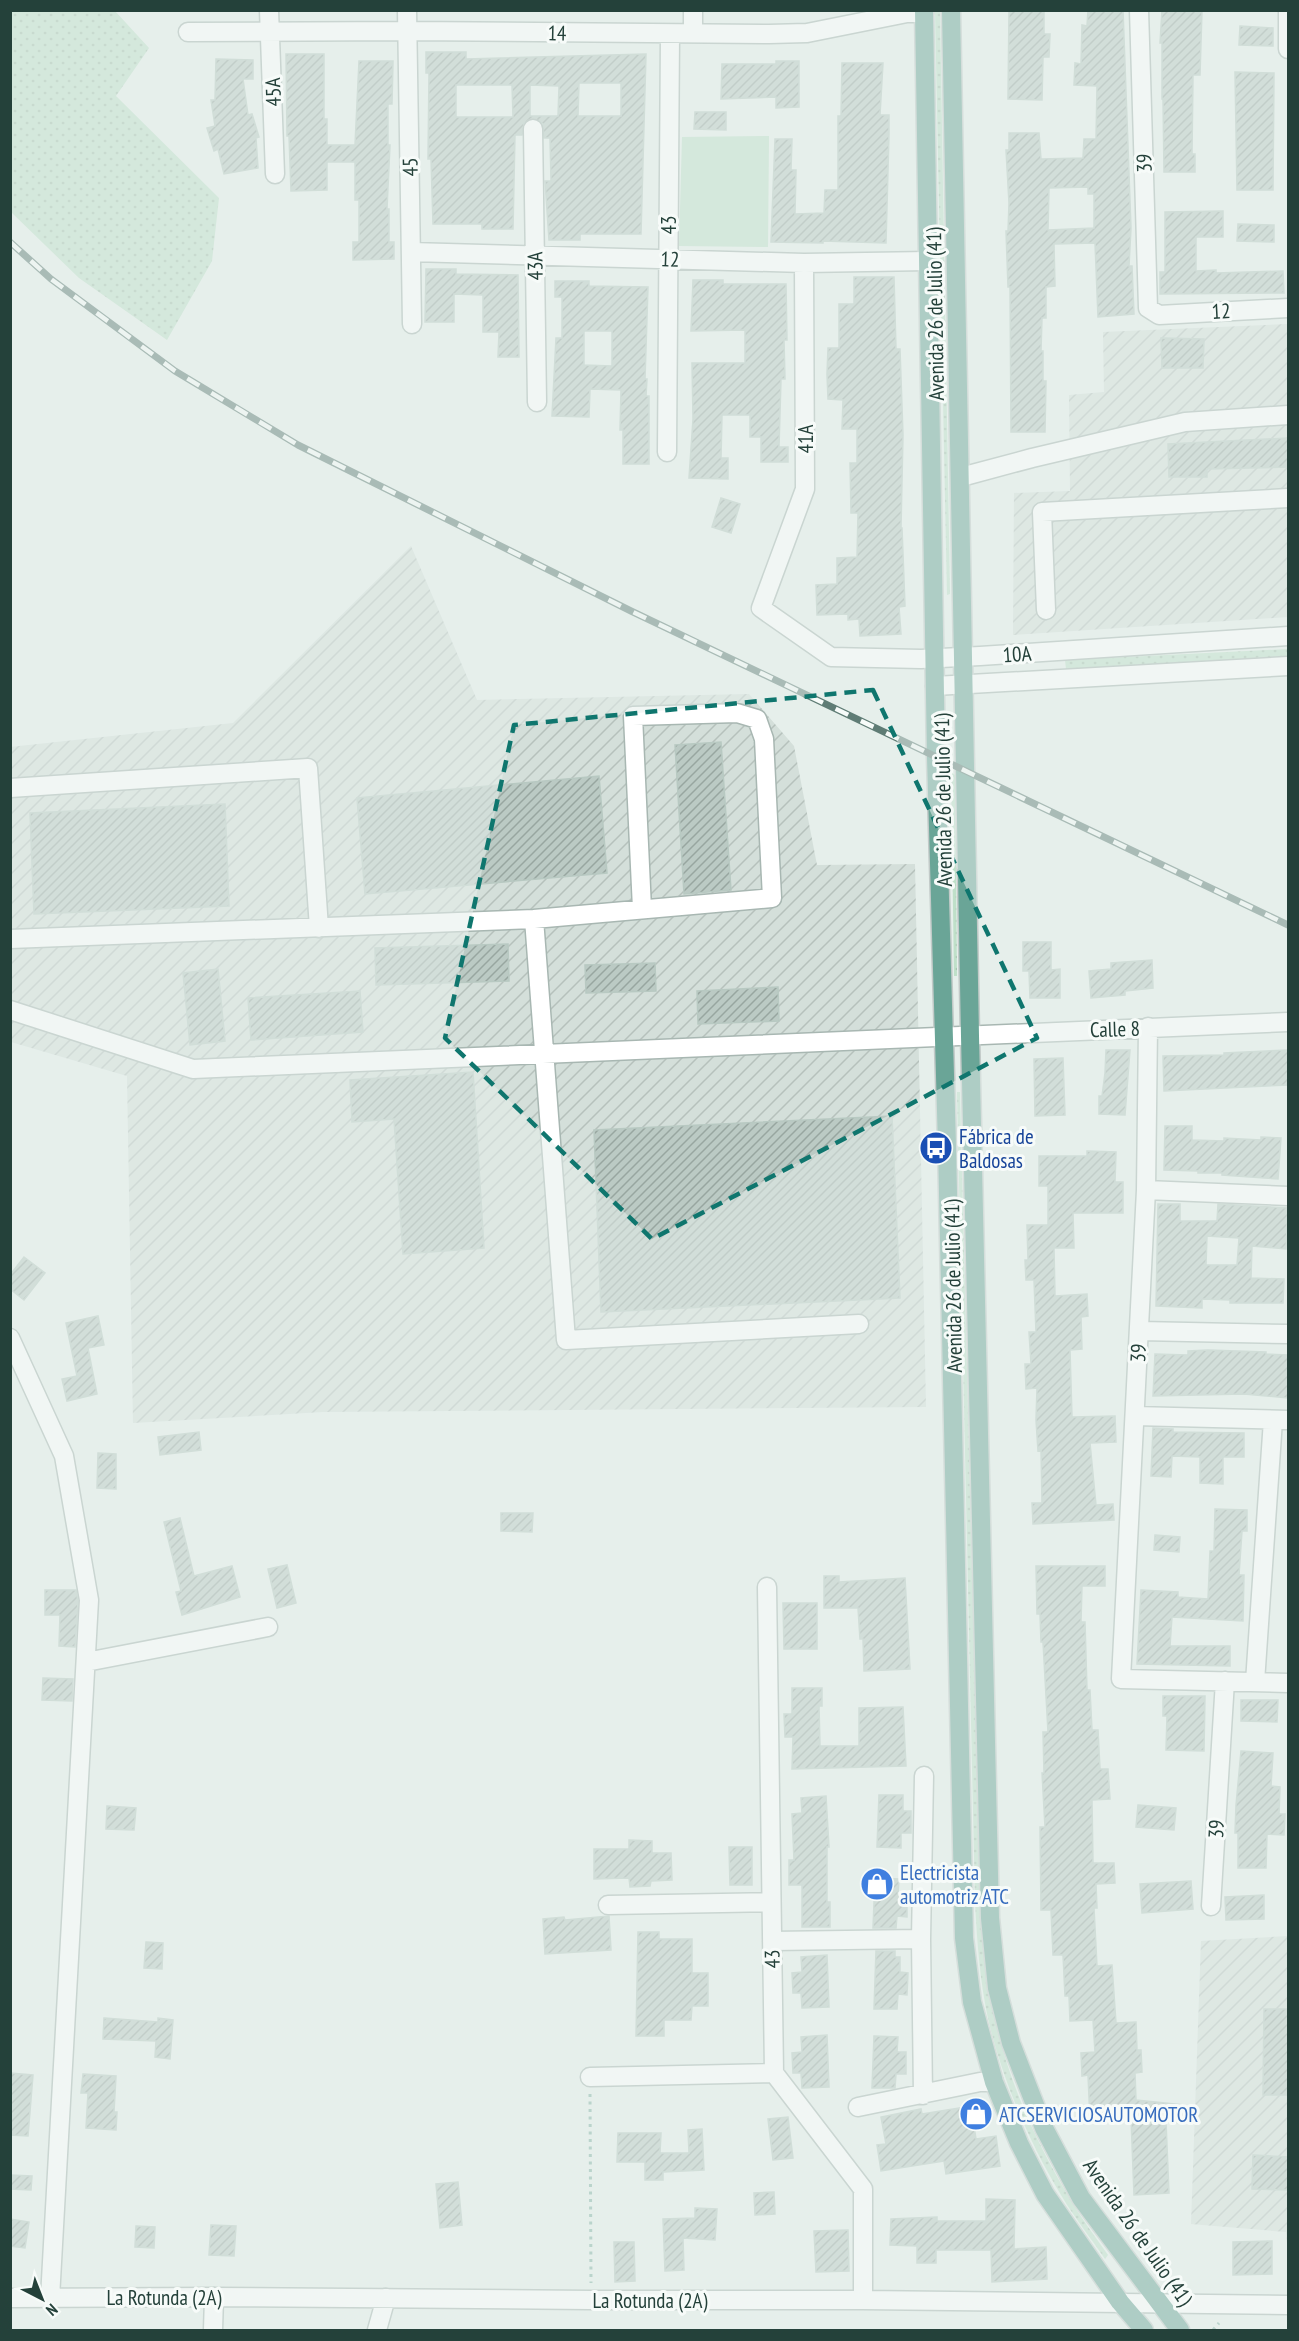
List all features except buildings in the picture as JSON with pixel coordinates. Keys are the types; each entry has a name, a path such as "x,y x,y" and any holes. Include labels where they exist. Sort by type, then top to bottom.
{"main road":[{"name":"Avenida 26 de Julio (41)","path":"951,10 970,1036 990,1918 997,1988 1011,2043 1044,2128 1082,2198 1180,2331"},
{"name":"Avenida 26 de Julio (41)","path":"924,12 942,1036 947,1157 964,1938 972,2002 994,2082 1019,2143 1045,2194 1120,2302 1144,2331"}],"street":[{"name":"45A","path":"269,10 275,174"},
{"name":"45","path":"407,10 411,324"},
{"path":"693,10 693,33"},
{"name":"39","path":"1139,10 1148,308 1154,313"},
{"path":"1288,10 1288,49"},
{"name":"14","path":"188,32 807,33 907,13 924,12"},
{"name":"43","path":"667,452 670,34"},
{"name":"43A","path":"533,129 537,402"},
{"name":"12","path":"411,252 804,263 928,261"},
{"name":"41A","path":"761,608 805,489 804,263"},
{"name":"12","path":"1154,313 1159,315 1288,308"},
{"path":"961,477 1185,422 1288,415"},
{"path":"1046,610 1042,512 1288,498"},
{"name":"10A","path":"761,608 831,657 964,657 1288,636"},
{"name":"10A","path":"935,686 1288,666"},
{"path":"10,939 534,919 772,898 764,739 757,719 737,713 633,716 642,909"},
{"path":"10,788 308,768 320,928"},
{"path":"534,919 566,1340 859,1324"},
{"name":"Calle 8","path":"10,1010 193,1070 1288,1022"},
{"name":"39","path":"1148,1027 1146,1190 1121,1679 1225,1681 1211,1906"},
{"path":"1146,1190 1288,1196"},
{"path":"1140,1331 1288,1334"},
{"path":"10,1338 64,1456 89,1600 50,2298"},
{"path":"1135,1416 1281,1420 1255,1682"},
{"name":"43","path":"767,1587 774,2073"},
{"path":"86,1662 268,1627"},
{"path":"1225,1681 1288,1683"},
{"path":"923,2095 921,1939 924,1776"},
{"path":"608,1905 771,1902"},
{"path":"772,1941 921,1939"},
{"path":"590,2078 774,2073 863,2189 863,2300"},
{"path":"858,2108 980,2082 994,2082"},
{"path":"213,2331 214,2297"},
{"name":"La Rotunda (2A)","path":"10,2298 863,2300 1288,2305"},
{"path":"377,2331 386,2298"}],"path":[{"path":"590,2078 591,2300"}],"highlighted area":[{"path":"873,690 1037,1038 652,1239 445,1038 514,725"}],"shaded area":[{"path":"1288,324 1288,617 1013,635 1014,493 1070,491 1069,395 1104,392 1103,332"},
{"path":"411,546 477,700 749,694 794,746 817,865 915,864 926,1407 323,1412 133,1423 127,1076 11,1042 10,747 233,723"},
{"path":"1288,1936 1288,2255 1286,2232 1191,2224 1201,1941"}],"green space":[{"path":"10,11 115,11 149,48 116,96 219,198 212,261 167,340 79,278 11,212"},
{"path":"935,11 940,11 950,594 947,595"},
{"path":"769,136 768,247 679,246 682,137"},
{"path":"1288,649 1288,656 1066,669 1065,660"},
{"path":"951,772 955,775 957,976 954,976"},
{"path":"957,1092 960,1092 980,1892 987,1974 1002,2049 1014,2085 1046,2157 1067,2194 1108,2255 1105,2259 1061,2195 1019,2112 995,2045 981,1978 975,1901"}],"railway":[{"path":"10,242 51,279 175,371 298,445 631,611 1288,925"}],"place":[{"name":"Fábrica de Baldosas","path":"936,1148"},
{"name":"Electricista automotriz ATC","path":"877,1884"},
{"name":"ATCSERVICIOSAUTOMOTOR","path":"976,2114"}]}
